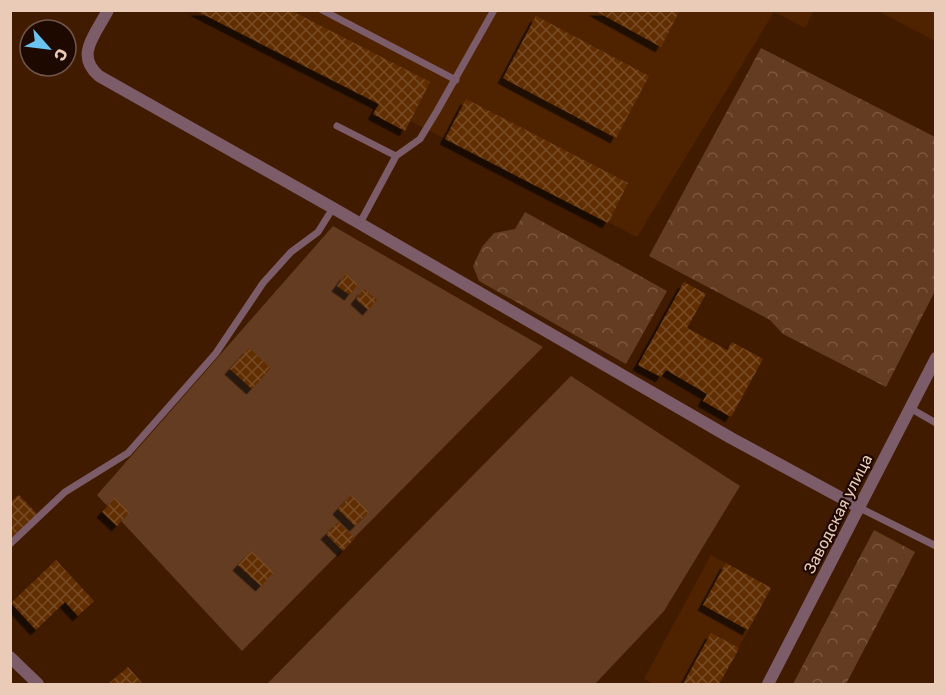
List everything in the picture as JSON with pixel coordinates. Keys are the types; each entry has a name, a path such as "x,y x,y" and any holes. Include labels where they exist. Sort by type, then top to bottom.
{"street":[{"path":"108,10 88,48 86,58 90,68 99,76 360,223 730,438 860,508"},
{"name":"Заводская улица","path":"768,684 936,358"},
{"path":"10,657 38,684"}],"lane":[{"path":"322,10 456,80"},
{"path":"360,223 396,156 420,139 456,80 494,10"},
{"path":"337,126 396,156"},
{"path":"10,544 65,492 128,453 216,353 263,283 291,252 318,232 333,208"},
{"path":"910,408 936,423"},
{"path":"860,508 936,546"}],"shaded area":[{"path":"195,11 814,11 805,28 774,12 637,237"},
{"path":"878,11 935,11 935,41"},
{"path":"711,555 771,588 719,684 654,684 644,679"}],"green space":[{"path":"761,48 935,137 935,291 886,387 783,334 770,320 649,256"},
{"path":"525,212 667,291 626,364 479,281 473,266 482,247 494,233 515,229"},
{"path":"333,226 543,347 242,651 97,495"},
{"path":"571,376 740,486 664,611 595,684 267,684"},
{"path":"874,530 915,552 846,684 793,684"}],"building":[{"path":"195,10 290,10 430,82 405,131 373,114 379,104"},
{"path":"594,10 680,10 661,47"},
{"path":"536,16 649,76 616,138 503,78"},
{"path":"466,99 628,183 608,223 445,139"},
{"path":"346,274 358,284 350,295 337,286"},
{"path":"684,282 706,294 687,328 727,350 732,342 763,359 731,417 703,401 707,394 668,371 666,370 661,377 638,365"},
{"path":"364,289 377,300 368,310 356,299"},
{"path":"249,348 271,368 252,389 230,369"},
{"path":"19,495 37,514 10,539 10,502"},
{"path":"351,495 369,512 355,526 338,509"},
{"path":"114,498 130,512 117,526 102,512"},
{"path":"338,522 355,538 343,551 326,534"},
{"path":"251,551 274,572 261,586 238,565"},
{"path":"56,560 94,601 78,616 65,602 36,630 11,603"},
{"path":"726,563 771,588 748,630 703,605"},
{"path":"711,633 739,648 736,654 719,684 683,684"},
{"path":"128,667 143,684 108,684"}]}
